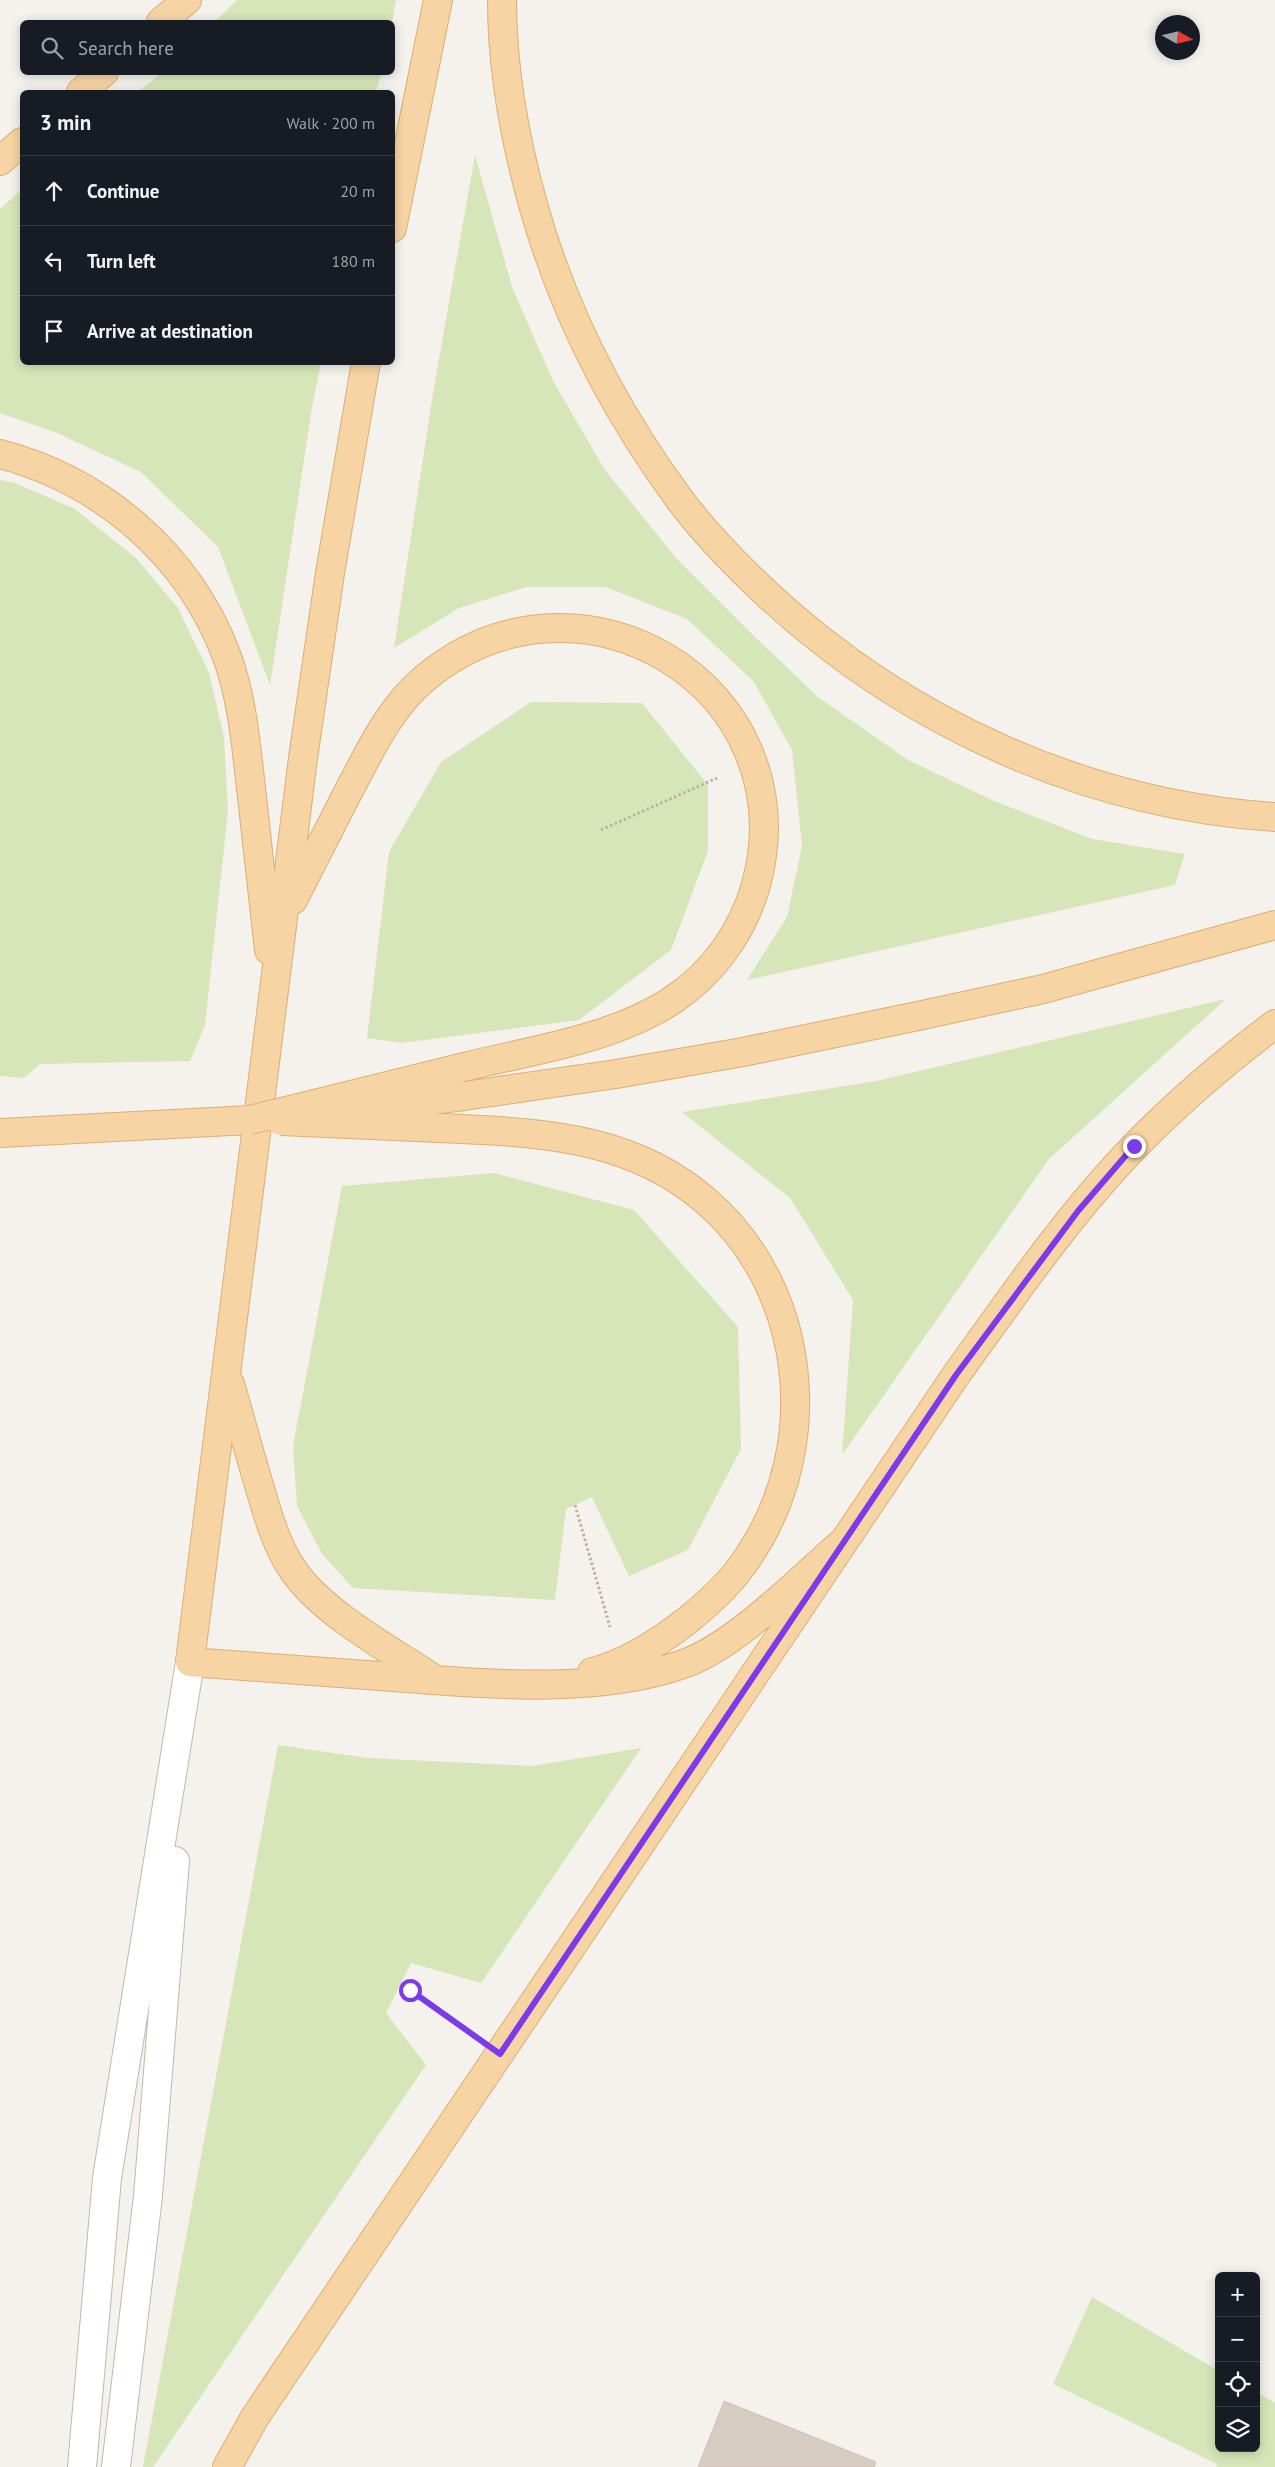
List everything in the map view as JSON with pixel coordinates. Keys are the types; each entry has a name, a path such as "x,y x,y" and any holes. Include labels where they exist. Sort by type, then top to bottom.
{"main road":[{"path":"163,20 187,0"},
{"path":"395,213 438,0"},
{"path":"502,0 510,95 525,176 547,252 574,320 610,390 647,452 681,502 737,566 796,621 853,666 910,703 972,735 1046,768 1122,792 1197,809 1275,817"},
{"path":"83,90 101,75"},
{"path":"0,161 20,144"},
{"path":"365,365 329,582 303,758 190,1662 435,1680 508,1683 574,1683 650,1674 687,1662 714,1648 743,1628 844,1541"},
{"path":"0,454 25,460 68,479 129,518 174,564 195,593 210,621 226,655 241,719 274,996"},
{"path":"250,1120 575,1039 632,1021 674,999 694,984 712,966 741,924 752,899 763,845 763,814 759,786 752,762 741,737 712,694 676,663 657,651 634,640 607,632 579,628 528,629 502,635 476,645 449,660 422,681 396,711 361,768 284,917"},
{"path":"0,1133 250,1120 464,1096 616,1074 733,1053 1042,989 1275,925"},
{"path":"227,2467 255,2417 956,1375 1078,1211 1134,1146 1187,1095 1275,1024"},
{"path":"250,1120 462,1129 552,1135 586,1142 649,1164 679,1181 706,1201 731,1227 770,1285 784,1320 796,1389 795,1423 788,1463 764,1529 751,1554 732,1579 706,1605 651,1646 601,1670 568,1677 508,1683"},
{"path":"227,1372 267,1514 277,1543 294,1571 315,1595 340,1615 435,1680"}],"street":[{"path":"82,2467 107,2178 190,1662"},
{"path":"116,2467 148,2196 190,1662"}],"path":[{"path":"601,830 752,762"},
{"path":"575,1505 620,1662"},
{"path":"410,1990 500,2054"}],"green space":[{"path":"237,0 396,0 392,20 216,20"},
{"path":"159,75 380,75 377,90 140,90"},
{"path":"475,155 512,287 553,381 605,470 677,559 818,697 908,760 994,801 1092,839 1185,854 1175,885 747,980 787,917 802,846 792,750 754,682 687,619 606,587 526,587 459,608 394,648 433,393"},
{"path":"20,191 20,365 321,365 312,407 270,685 218,547 141,472 57,433 0,413 0,209"},
{"path":"0,480 15,483 75,509 136,558 178,608 209,673 224,737 228,811 205,1025 190,1061 40,1064 24,1078 0,1076"},
{"path":"531,702 642,703 708,785 708,851 671,950 579,1020 401,1043 367,1038 389,852 441,762"},
{"path":"1226,999 1049,1159 842,1455 853,1300 790,1198 682,1112 876,1081"},
{"path":"494,1173 634,1210 738,1327 741,1449 688,1550 629,1576 592,1497 566,1509 555,1600 353,1588 322,1554 297,1506 293,1446 342,1186"},
{"path":"278,1745 368,1758 532,1766 641,1748 481,1983 411,1963 386,2013 426,2065 153,2467 143,2467"},
{"path":"1092,2297 1215,2369 1215,2452 1260,2452 1260,2394 1275,2403 1275,2467 1216,2467 1217,2464 1053,2384"}],"building":[{"path":"724,2401 876,2462 874,2467 698,2467"}],"route":[{"path":"410,1990 500,2054 956,1375 1016,1291 1078,1211 1134,1146"}]}
